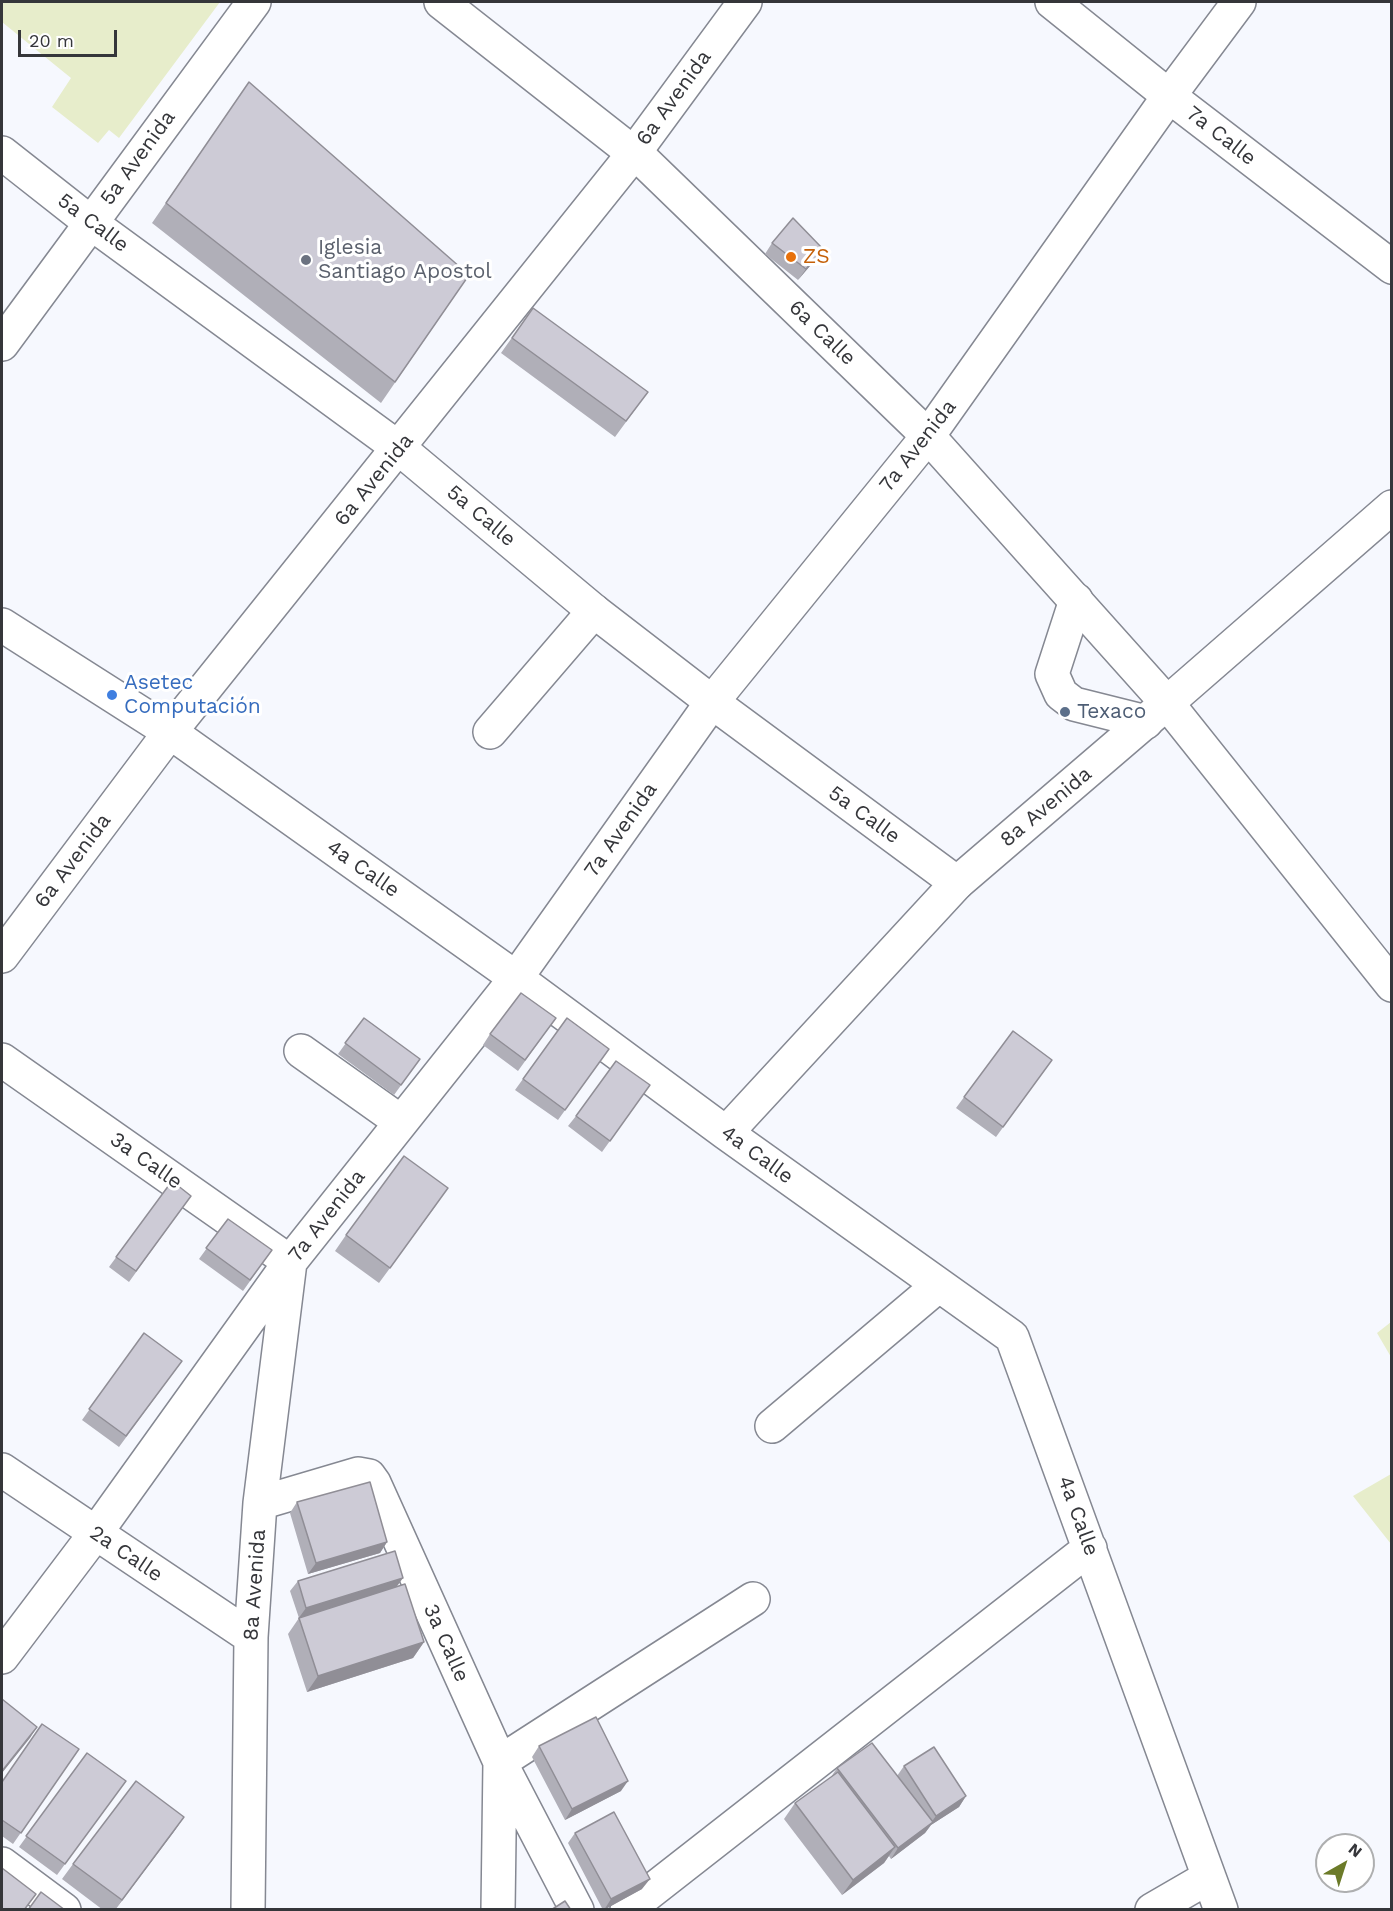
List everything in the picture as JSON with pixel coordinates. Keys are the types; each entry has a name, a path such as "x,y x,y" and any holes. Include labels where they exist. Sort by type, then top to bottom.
{"street":[{"name":"5a Avenida","path":"2,344 254,2"},
{"name":"6a Calle","path":"441,2 634,153 928,436 1076,600 1157,712 1392,985"},
{"name":"6a Avenida","path":"2,956 170,732 634,153 745,2"},
{"name":"7a Calle","path":"1052,2 1169,96 1392,267"},
{"name":"7a Avenida","path":"2,1657 95,1534 290,1262 516,978 712,702 928,436 1169,96 1239,2"},
{"name":"5a Calle","path":"2,153 91,223 399,449 594,612 957,883"},
{"name":"8a Avenida","path":"726,1133 957,883 1392,507"},
{"path":"1076,600 1052,674 1061,694 1074,704 1157,712"},
{"path":"490,732 594,612"},
{"name":"4a Calle","path":"2,625 170,732 516,978 726,1133 1012,1337 1221,1910"},
{"path":"301,1051 401,1122"},
{"name":"3a Calle","path":"2,1060 290,1262"},
{"name":"8a Avenida","path":"248,1910 251,1637 260,1503 290,1262"},
{"path":"772,1426 939,1285"},
{"name":"2a Calle","path":"2,1470 251,1637"},
{"name":"3a Calle","path":"260,1503 358,1474 369,1476 500,1762 577,1910"},
{"path":"627,1910 1090,1548"},
{"path":"498,1910 500,1762 753,1599"},
{"path":"2,1864 64,1910"},
{"path":"1152,1910 1209,1877"}],"green space":[{"path":"2,2 220,2 119,138 109,130 98,143 52,107 71,78 2,22"},
{"path":"1391,1322 1391,1357 1377,1333"},
{"path":"1391,1474 1391,1544 1353,1496"}],"building":[{"name":"Iglesia Santiago Apostol","path":"249,82 469,275 395,382 166,203"},
{"path":"793,218 823,249 806,269 772,243"},
{"path":"533,308 648,392 626,421 512,338"},
{"path":"521,993 556,1018 525,1060 490,1034"},
{"path":"364,1018 420,1059 401,1085 345,1043"},
{"path":"567,1018 609,1049 565,1110 523,1079"},
{"path":"1013,1031 1052,1060 1003,1127 964,1097"},
{"path":"616,1061 650,1085 610,1141 576,1116"},
{"path":"404,1156 448,1188 390,1268 346,1235"},
{"path":"172,1181 191,1196 136,1271 116,1257"},
{"path":"228,1219 272,1250 250,1280 206,1248"},
{"path":"144,1333 182,1361 126,1436 89,1409"},
{"path":"370,1482 387,1542 316,1563 297,1502"},
{"path":"395,1551 403,1578 306,1608 298,1581"},
{"path":"405,1584 424,1642 318,1676 299,1618"},
{"path":"2,1699 37,1727 2,1771"},
{"path":"596,1717 628,1781 572,1809 539,1746"},
{"path":"42,1724 79,1749 21,1833 2,1820 2,1782"},
{"path":"872,1743 933,1822 898,1848 837,1768"},
{"path":"934,1747 966,1796 936,1816 904,1766"},
{"path":"87,1753 126,1781 65,1864 26,1836"},
{"path":"838,1772 895,1847 853,1880 795,1803"},
{"path":"136,1781 184,1817 122,1900 73,1864"},
{"path":"614,1812 650,1879 611,1899 575,1833"},
{"path":"2,1868 36,1894 24,1910 2,1910"},
{"path":"41,1892 65,1910 28,1910"},
{"path":"565,1901 571,1910 551,1910"}],"place":[{"name":"ZS","path":"791,257"},
{"name":"Iglesia Santiago Apostol","path":"306,260"},
{"name":"Asetec Computación","path":"112,695"},
{"name":"Texaco","path":"1065,712"}]}
